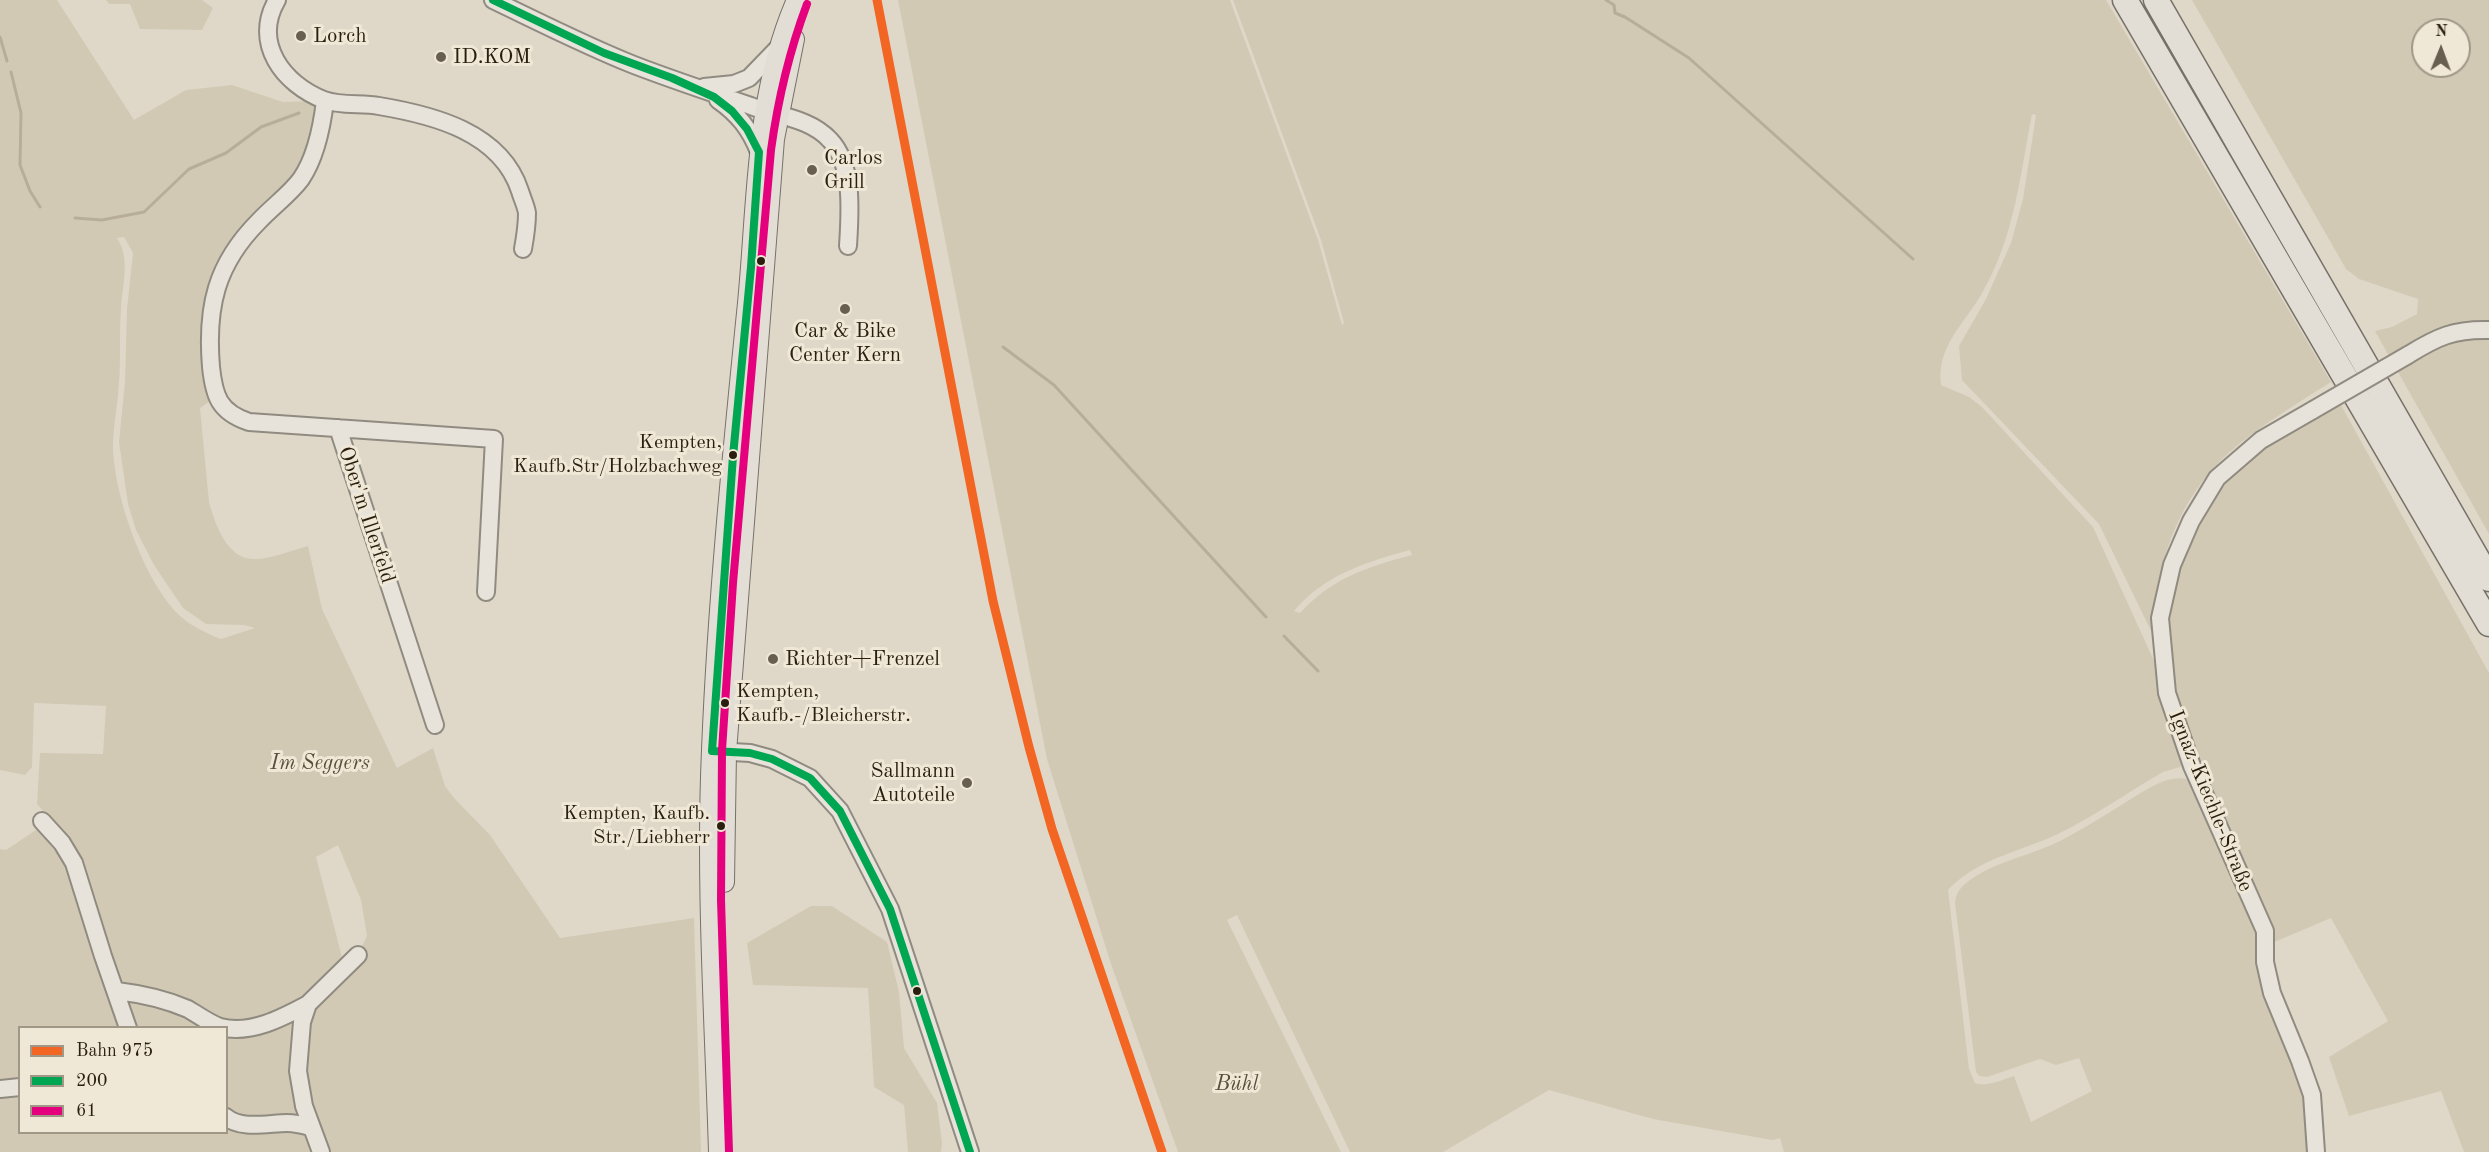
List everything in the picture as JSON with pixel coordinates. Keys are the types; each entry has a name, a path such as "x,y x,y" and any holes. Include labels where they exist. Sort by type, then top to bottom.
{"highway":[{"path":"2125,0 2489,624"},
{"path":"2156,0 2489,579"}],"main road":[{"path":"719,1152 710,831 719,751 771,112 778,48 797,0"},
{"path":"730,1152 719,751 733,456 751,267 759,152 798,21 807,0"}],"street":[{"path":"277,0 272,8 267,30 268,46 273,56 294,82 325,101 371,105 443,120 474,136 507,164 516,179 527,212 524,249"},
{"path":"493,0 605,53 810,125 822,133 834,144 842,158 849,197 848,246"},
{"path":"700,87 734,84 749,78 778,48"},
{"path":"700,87 730,108 741,119 753,137 759,152"},
{"path":"325,101 319,132 301,179 257,223 232,254 222,272 214,294 209,323 210,354 217,398 224,408 236,417 249,422 273,425 338,428"},
{"name":"Ignaz-Kiechle-Straße","path":"2316,1152 2312,1095 2272,993 2265,962 2265,931 2192,766 2167,693 2160,618 2172,565 2191,521 2217,478 2261,440 2439,336 2455,331 2489,330"},
{"name":"Ober'm Illerfeld","path":"435,725 338,428 494,439 486,592"},
{"path":"719,751 750,753 772,759 810,778 840,811 890,909 970,1152"},
{"path":"42,820 62,843 74,863 127,1026"},
{"path":"228,1027 260,1026 308,1004 358,955"},
{"path":"117,991 148,995 172,1002 205,1023"},
{"path":"308,1004 299,1040 298,1071 310,1127 321,1152"},
{"path":"0,1089 18,1087"},
{"path":"228,1119 244,1124 287,1123 310,1127"}],"green space":[{"name":"Im Seggers","path":"0,0 57,0 134,120 186,90 232,85 283,102 313,101 321,104 319,121 297,177 228,251 202,352 204,384 209,402 200,408 209,502 218,529 236,553 253,559 266,558 308,546 322,609 397,768 433,748 445,786 490,835 560,938 694,918 701,1152 325,1152 307,1106 304,1040 315,1003 358,954 367,936 361,900 338,845 316,857 342,957 336,968 304,1000 259,1021 222,1023 124,983 114,973 48,817 37,804 40,753 103,754 106,706 34,703 32,767 25,775 0,770","holes":["124,237 133,253 127,309 125,382 119,442 128,504 136,530 154,565 183,608 206,624 244,625 255,628 221,639 188,622 165,599 132,533 118,484 113,441 119,382 120,318 125,263 117,238"]},
{"path":"106,0 202,0 213,8 202,30 140,29 130,4 109,4"},
{"name":"Bühl","path":"898,0 1230,0 1318,240 1342,325 1344,323 1321,240 1233,0 2106,0 2331,382 2267,423 2236,447 2222,459 2197,489 2185,508 2167,550 2157,593 2154,637 2099,524 1962,380 1959,346 1986,299 2011,243 2023,199 2036,115 2032,114 2014,207 2001,252 1981,295 1947,348 1941,372 1941,385 1969,397 1982,407 2093,527 2155,663 2161,695 2183,763 2180,767 2163,772 2058,834 1972,870 1948,890 1969,1069 1975,1083 1980,1084 2014,1076 2031,1122 2092,1091 2079,1058 2056,1065 2040,1059 1987,1077 1979,1076 1976,1072 1955,903 1961,888 1975,876 1987,870 2060,841 2157,784 2177,778 2190,780 2259,935 2306,1097 2309,1152 1784,1152 1780,1138 1772,1140 1653,1119 1549,1090 1443,1152 1350,1152 1237,915 1227,920 1341,1152 1178,1152 1111,964 1047,759","holes":["1410,550 1412,555 1351,575 1325,591 1300,613 1294,611 1319,588 1347,571"]},
{"path":"2192,0 2489,0 2489,534 2375,331 2392,327 2417,314 2418,299 2359,279 2346,269"},
{"path":"2341,405 2489,673 2489,1152 2464,1152 2441,1091 2349,1116 2329,1057 2388,1021 2331,918 2272,943 2197,763 2173,693 2167,655 2169,619 2180,565 2200,521 2223,483 2268,446"},
{"path":"36,830 44,831 60,847 124,1026 18,1026 18,1083 0,1085 0,849 6,850"},
{"path":"811,906 832,906 887,942 899,992 904,1048 937,1103 941,1152 908,1152 904,1105 874,1087 868,988 753,985 747,943"},
{"path":"125,999 170,1007 198,1026 131,1026"},
{"path":"297,1013 304,1116 246,1120 228,1112 228,1030"},
{"path":"18,1092 18,1134 228,1134 228,1123 307,1132 318,1152 0,1152 0,1094"}],"waterway":[{"path":"1606,0 1614,5 1615,13 1689,58 1913,259"},
{"path":"0,37 7,61"},
{"path":"11,72 21,113 20,165 30,191 40,207"},
{"path":"75,218 102,220 144,212 189,169 226,153 261,127 299,113"},
{"path":"1003,347 1054,385 1266,617"},
{"path":"1284,636 1318,671"}],"rail line":[{"name":"975","path":"877,0 993,601 1029,747 1052,829 1162,1152"}],"transit line":[{"name":"200","path":"493,0 604,53 672,78 714,97 732,111 747,129 759,152 751,267 733,456 712,751 750,753 772,759 810,778 840,811 890,909 970,1152"},
{"name":"61","path":"729,1152 721,900 722,750 733,583 771,150 785,76 807,4"}],"place":[{"name":"Lorch","path":"301,36"},
{"name":"ID.KOM","path":"441,57"},
{"name":"Carlos Grill","path":"812,170"},
{"name":"Car & Bike Center Kern","path":"845,309"},
{"name":"Kempten, Kaufb.Str/Holzbachweg","path":"733,455"},
{"name":"Richter+Frenzel","path":"773,659"},
{"name":"Kempten, Kaufb.-/Bleicherstr.","path":"725,703"},
{"name":"Sallmann Autoteile","path":"967,783"},
{"name":"Kempten, Kaufb. Str./Liebherr","path":"721,826"}]}
